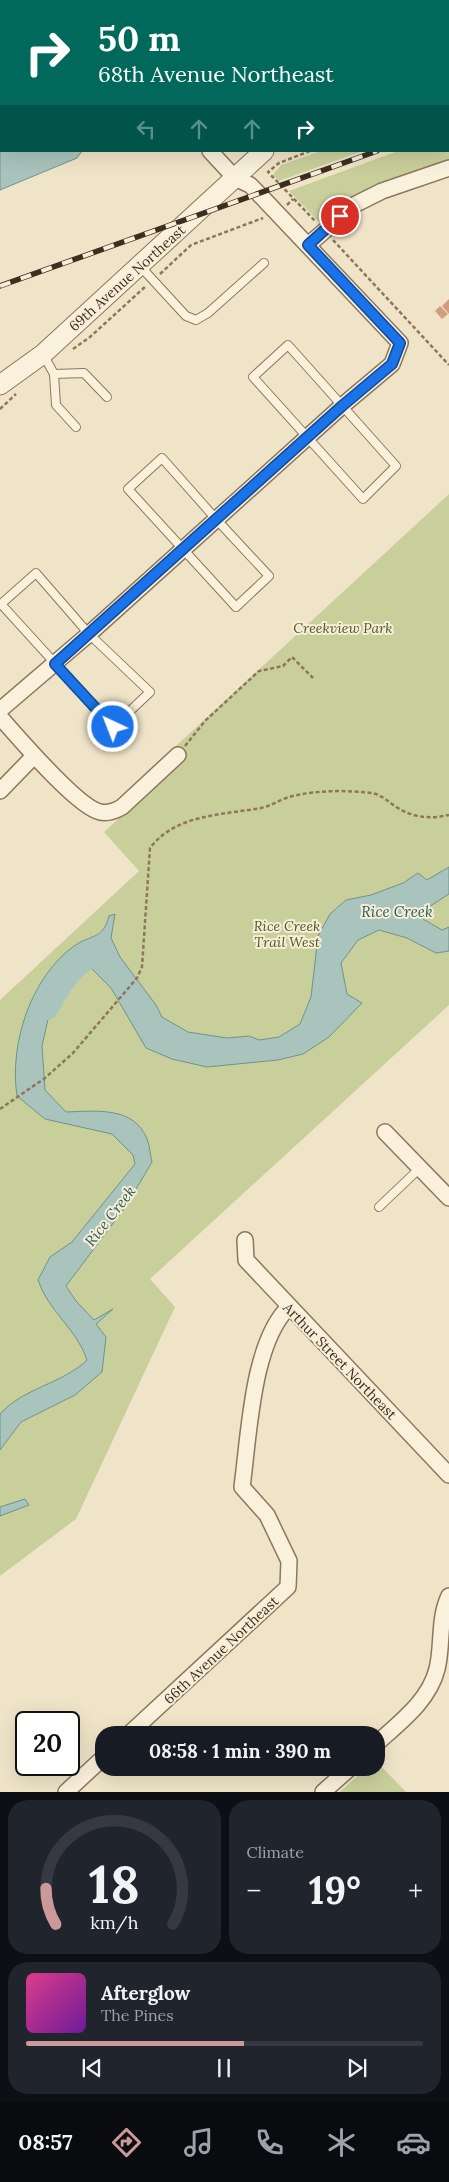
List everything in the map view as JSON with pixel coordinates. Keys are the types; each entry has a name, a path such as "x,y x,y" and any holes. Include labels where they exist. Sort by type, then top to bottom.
{"street":[{"path":"0,710 89,634 342,406 392,364 400,343 250,185 235,178 211,152"},
{"name":"69th Avenue Northeast","path":"0,385 43,354 263,152"},
{"path":"308,245 356,204 382,191 449,168"},
{"path":"0,717 34,756 83,803 100,812 122,807 178,755"},
{"path":"0,791 34,756"},
{"path":"385,1132 449,1198"},
{"name":"Arthur Street Northeast","path":"245,1240 246,1260 449,1475"},
{"name":"66th Avenue Northeast","path":"138,1726 288,1587 289,1561 266,1515 242,1487 263,1350 278,1318 289,1307"},
{"path":"385,1736 415,1708 428,1691 437,1669 442,1619 449,1596"},
{"path":"66,1792 95,1765"},
{"path":"323,1792 341,1776"}],"lane":[{"path":"140,266 186,316 196,320 208,313 264,262"},
{"path":"288,345 342,406 396,466 363,499 253,377 288,345"},
{"path":"43,354 54,374 56,405 76,427"},
{"path":"54,374 84,374 107,397"},
{"path":"162,458 216,520 269,576 236,607 128,489 162,458"},
{"path":"36,573 89,634 150,692 113,727 55,664 1,604 36,573"},
{"path":"379,1207 420,1168"}],"path":[{"path":"307,152 279,163 268,172 317,223"},
{"path":"159,274 192,245 267,216"},
{"path":"332,239 449,365"},
{"path":"178,755 204,721 259,671 282,666 292,657 313,678"},
{"path":"0,1109 45,1078 73,1053 137,978 142,967 150,848 158,837 197,818 264,807 289,797 335,790 374,793 386,798 398,808 428,819 449,814"}],"green space":[{"path":"318,152 360,152 279,181 273,175 281,165"},
{"path":"395,152 449,152 449,159 384,182 358,194 319,222 289,191"},
{"name":"Rice Creek Trail West","path":"449,494 449,1005 150,1279 175,1307 76,1519 0,1576 0,1000 139,871 104,832 161,780 151,769"},
{"path":"385,1770 406,1792 340,1792 357,1776 385,1776"}],"water":[{"path":"0,152 81,152 77,158 0,190"},
{"name":"Rice Creek","path":"449,867 449,894 421,912 423,919 442,930 449,927 449,951 436,953 407,938 379,930 358,940 341,963 347,994 362,1003 329,1037 303,1054 278,1060 207,1067 172,1059 146,1048 111,988 90,967 75,967 61,985 49,1015 42,1046 45,1090 66,1112 101,1111 124,1116 133,1121 141,1128 147,1139 152,1162 126,1206 66,1286 76,1301 94,1320 113,1309 96,1324 106,1337 102,1372 75,1395 21,1422 0,1450 0,1414 20,1398 66,1375 87,1360 77,1339 48,1301 38,1280 50,1257 72,1242 135,1164 133,1155 112,1134 45,1119 17,1096 15,1076 16,1055 20,1034 26,1013 46,975 59,959 74,946 100,933 109,916 115,914 111,938 120,957 156,1005 162,1017 188,1032 227,1038 249,1036 259,1040 279,1037 300,1024 311,997 318,936 330,914 346,900 371,895 403,883 418,873 427,880"},
{"path":"25,1499 29,1505 0,1516 0,1507"}],"building":[{"path":"449,299 449,314 442,306"},
{"path":"440,306 448,314 442,319 435,311"}],"waterway":[{"name":"Rice Creek","path":"47,1009 62,984 74,969 98,953"}],"railway":[{"path":"0,286 374,152"}],"route":[{"path":"113,727 55,664 342,406 392,364 400,343 308,245 340,216"}],"park label":[{"name":"Creekview Park","path":"343,628"}]}
